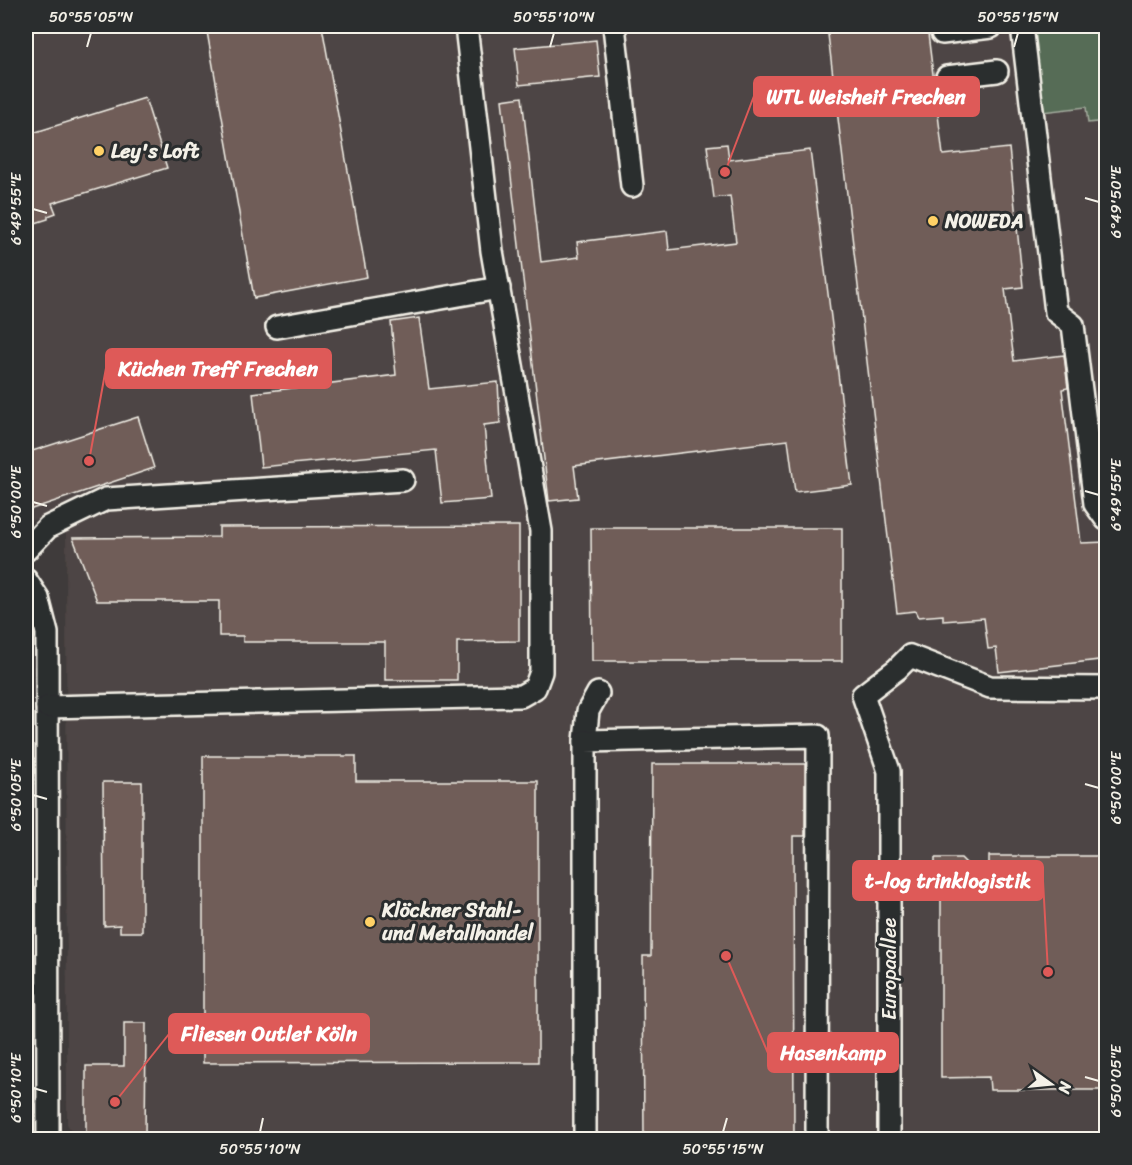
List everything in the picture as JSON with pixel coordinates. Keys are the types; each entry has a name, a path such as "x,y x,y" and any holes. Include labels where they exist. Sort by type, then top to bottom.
{"street":[{"path":"47,707 521,696 535,688 541,672 541,531 489,230 466,26"},
{"path":"614,26 632,186"},
{"path":"1022,26 1056,312 1074,325 1095,504 1107,519"},
{"path":"942,33 991,27"},
{"path":"947,77 997,71"},
{"path":"277,327 499,288"},
{"path":"26,550 48,527 105,500 403,480"},
{"path":"26,580 38,598 47,633 48,1140"},
{"name":"Europaallee","path":"889,1140 889,771 863,695 910,656 990,687 1107,688"},
{"path":"585,1140 585,741 588,711 598,693"},
{"path":"585,741 818,736 817,1140"}],"shaded area":[{"path":"26,26 1106,26 1106,1139 76,1139 67,1124 66,511 26,522"}],"green space":[{"path":"1033,26 1098,26 1106,121 1088,123 1086,107 1042,112"}],"building":[{"path":"206,26 322,26 367,277 254,298"},
{"path":"827,26 927,26 943,155 1009,148 1023,287 1005,289 1014,361 1064,355 1068,388 1062,389 1081,543 1107,542 1107,659 999,672 996,648 988,649 984,618 943,621 943,615 918,617 915,611 897,613"},
{"path":"596,40 600,77 519,85 515,48"},
{"path":"522,97 541,262 579,257 577,242 667,231 669,250 736,242 730,196 714,198 707,146 727,144 729,160 810,150 852,485 795,492 788,440 574,466 578,498 549,501 502,100"},
{"name":"Ley's Loft","path":"145,98 167,168 52,203 56,213 48,216 48,219 26,226 26,135"},
{"path":"419,318 429,389 498,382 500,423 484,425 491,499 442,503 436,450 261,467 253,393 396,375 391,322"},
{"path":"138,417 154,468 26,511 26,453"},
{"path":"519,526 519,641 457,642 457,680 385,680 385,642 243,642 243,636 219,636 219,601 97,601 73,538 219,537 219,527"},
{"path":"591,528 842,528 842,661 592,661"},
{"name":"Klöckner Stahl- und Metallhandel","path":"203,756 356,756 356,781 538,781 538,1062 203,1063"},
{"path":"652,764 805,764 805,836 793,836 794,1140 644,1140 643,956 651,956"},
{"path":"103,782 142,782 142,932 120,932 120,925 104,926"},
{"path":"989,856 1107,856 1107,1090 990,1090 989,1077 941,1078 941,884 935,878 935,858 961,858 989,886"},
{"path":"124,1023 146,1023 145,1140 86,1140 86,1066 124,1066"}],"place":[{"name":"Ley's Loft","path":"99,151"},
{"name":"WTL Weisheit Frechen","path":"725,172"},
{"name":"NOWEDA","path":"933,221"},
{"name":"Küchen Treff Frechen","path":"89,461"},
{"name":"Klöckner Stahl- und Metallhandel","path":"370,922"},
{"name":"Hasenkamp","path":"726,956"},
{"name":"t-log trinklogistik","path":"1048,972"},
{"name":"Fliesen Outlet Köln","path":"115,1102"}]}
